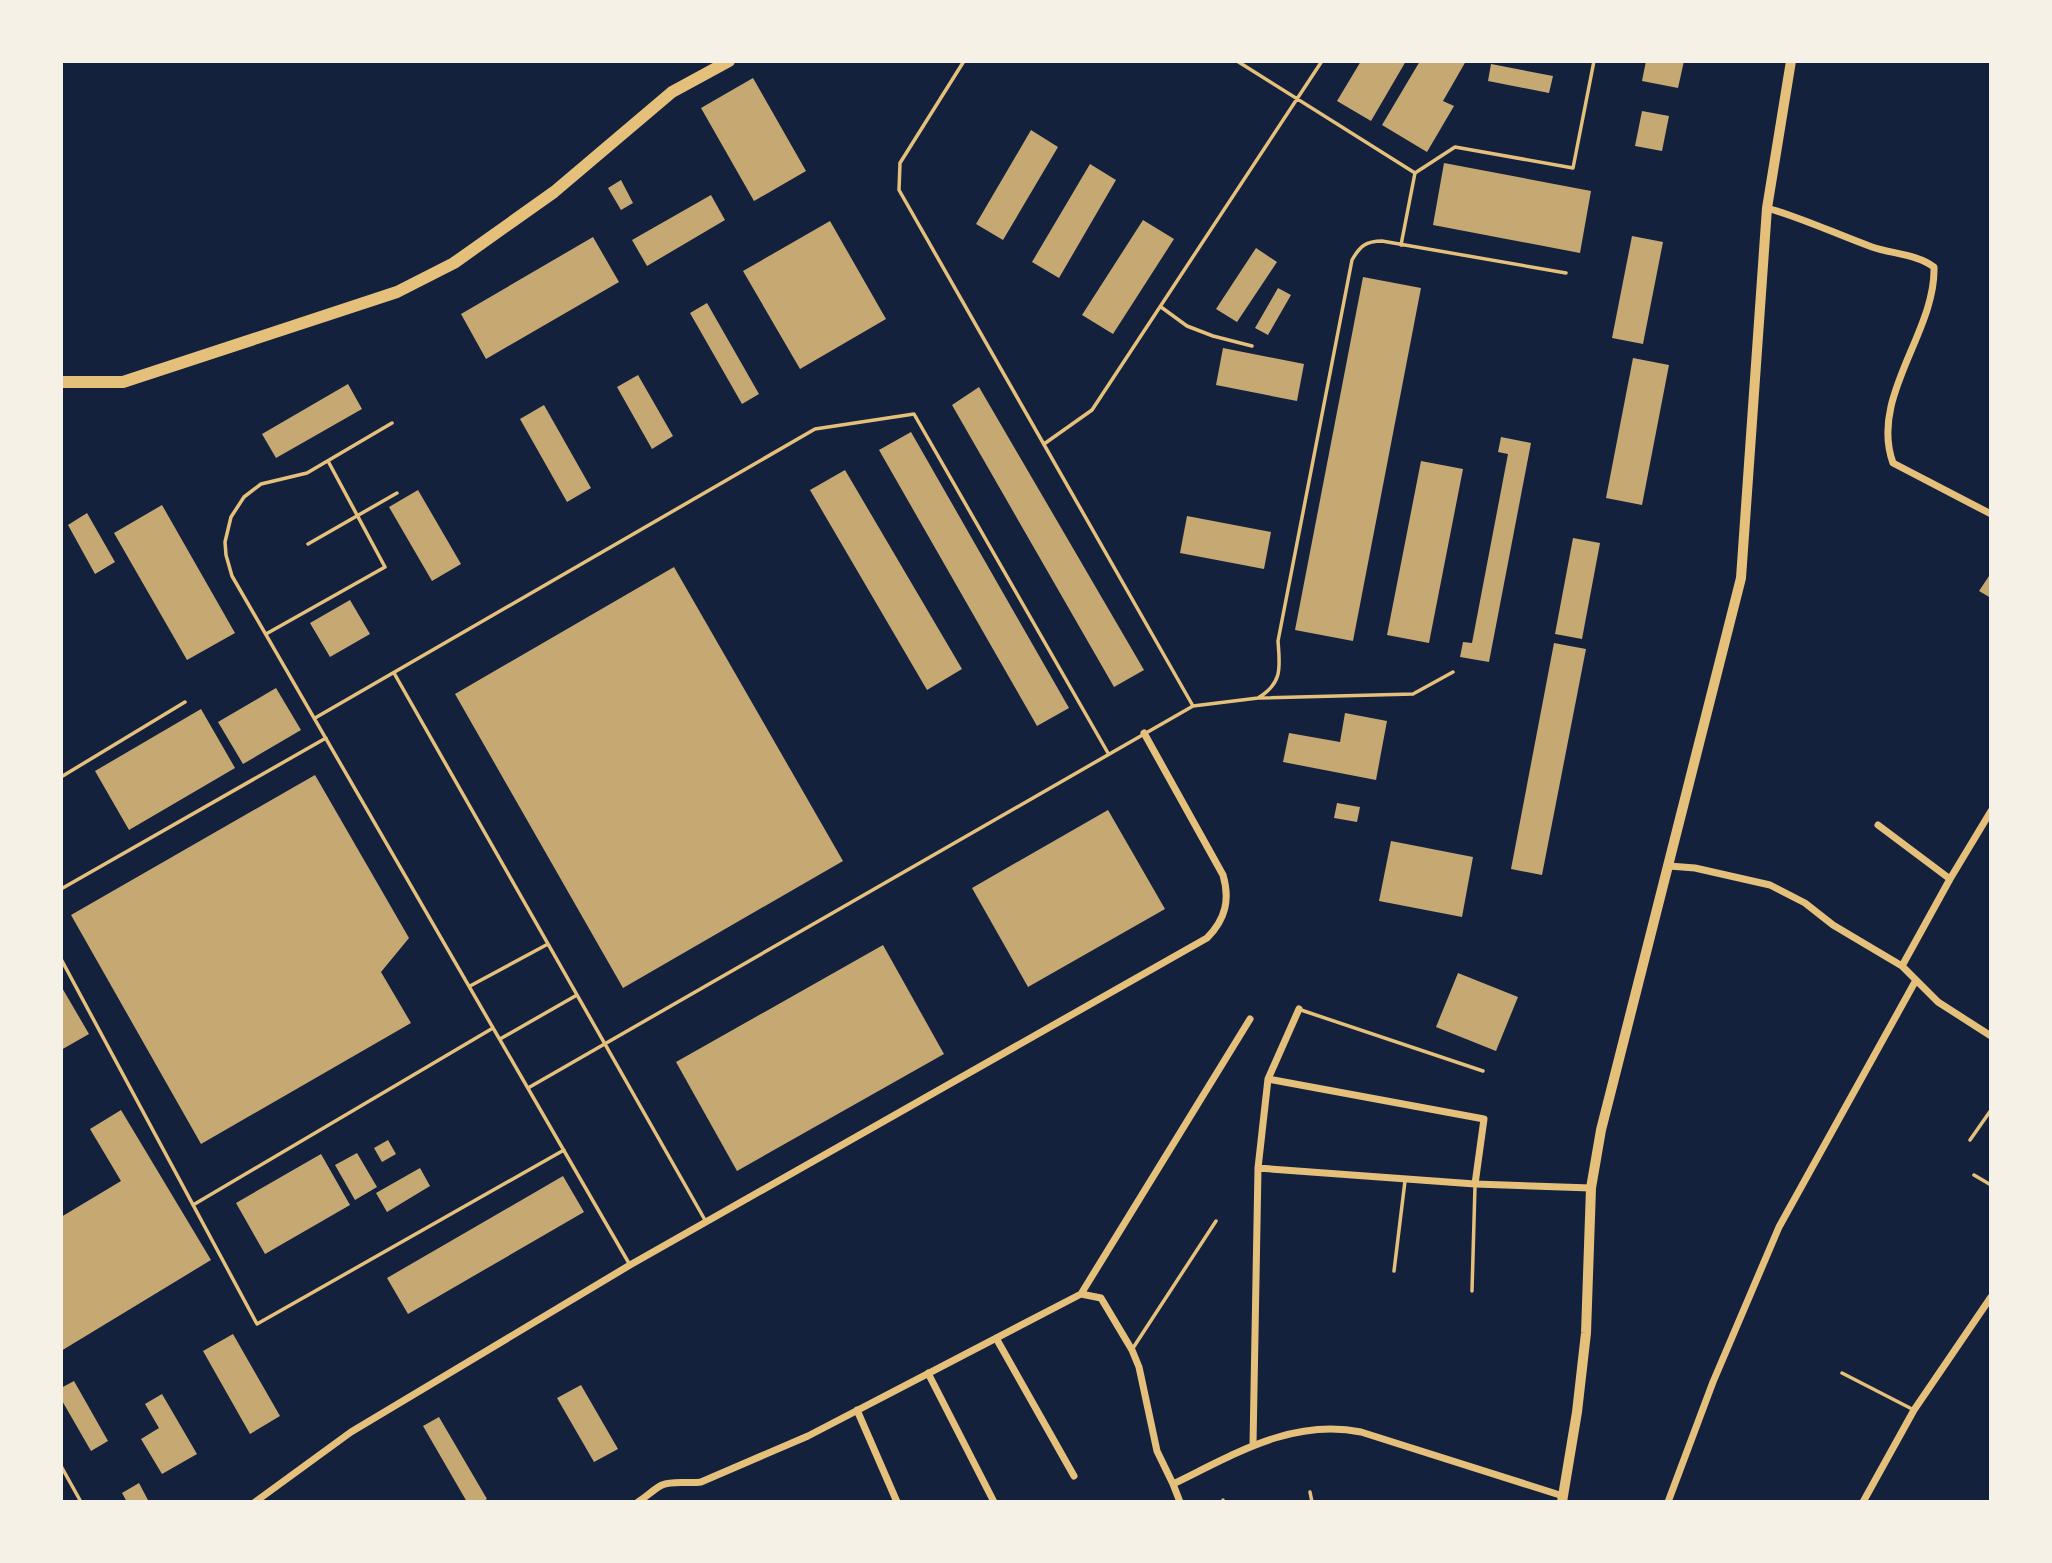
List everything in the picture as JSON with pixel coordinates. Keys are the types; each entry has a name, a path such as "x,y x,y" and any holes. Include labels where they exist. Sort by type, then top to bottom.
{"main road":[{"path":"61,382 123,382 397,292 454,262 554,192 672,92 729,61"},
{"path":"1562,1499 1577,1412 1586,1333 1591,1188 1601,1130 1741,578 1768,208 1791,61"}],"street":[{"path":"1768,208 1803,218 1872,247 1897,255 1924,259 1934,267 1932,297 1893,403 1887,435 1888,449 1893,463 1991,514"},
{"path":"255,1502 351,1432 630,1265 1207,937 1222,919 1227,902 1223,875 1144,733"},
{"path":"1902,965 1991,811"},
{"path":"1878,825 1950,879"},
{"path":"1669,866 1695,868 1770,885 1805,903 1833,925 1902,965 1938,1002 1991,1036"},
{"path":"1668,1502 1713,1382 1779,1227 1916,980"},
{"path":"1253,1446 1258,1168 1268,1079 1298,1009"},
{"path":"638,1502 662,1485 701,1482 808,1436 1081,1294 1250,1019"},
{"path":"1268,1079 1484,1119 1475,1184"},
{"path":"1258,1168 1475,1184 1591,1188"},
{"path":"1081,1294 1101,1298 1132,1350 1139,1367 1157,1451 1180,1502"},
{"path":"1863,1502 1914,1410 1991,1297"},
{"path":"996,1338 1074,1476"},
{"path":"928,1373 994,1502"},
{"path":"857,1410 897,1502"},
{"path":"1174,1484 1253,1446 1301,1431 1340,1427 1562,1499"}],"lane":[{"path":"964,61 900,163 899,190 1193,706"},
{"path":"1237,61 1415,173"},
{"path":"1044,444 1092,410 1322,61"},
{"path":"1401,245 1415,173 1455,147 1573,168 1594,61"},
{"path":"1258,698 1268,692 1277,681 1280,664 1278,641 1352,260 1358,249 1371,242 1401,245 1566,273"},
{"path":"1161,307 1186,326 1252,346"},
{"path":"315,718 815,429 914,414 1108,754"},
{"path":"392,423 307,473 261,484 244,497 231,517 225,542 226,555 232,576 630,1265"},
{"path":"266,634 385,567 328,461"},
{"path":"308,544 397,494"},
{"path":"528,1088 1193,706 1258,698 1413,694 1453,672"},
{"path":"394,673 706,1222"},
{"path":"61,777 185,702"},
{"path":"61,889 326,738"},
{"path":"469,986 548,944"},
{"path":"61,959 257,1324 564,1150"},
{"path":"500,1039 577,995"},
{"path":"1298,1009 1483,1071"},
{"path":"194,1205 493,1028"},
{"path":"1970,1140 1991,1110"},
{"path":"1975,1175 1991,1185"},
{"path":"1394,1271 1406,1179"},
{"path":"1472,1291 1475,1184"},
{"path":"1132,1350 1216,1221"},
{"path":"1842,1373 1914,1410"},
{"path":"61,1466 81,1502"},
{"path":"1310,1492 1312,1502"}],"building":[{"path":"1361,61 1406,61 1371,121 1337,101"},
{"path":"1420,61 1466,61 1443,101 1454,106 1427,152 1382,125"},
{"path":"1646,61 1684,61 1678,88 1642,81"},
{"path":"1491,64 1553,76 1549,93 1488,81"},
{"path":"753,78 806,171 754,201 701,108"},
{"path":"1642,111 1669,116 1662,151 1635,146"},
{"path":"1031,130 1058,147 1003,240 976,224"},
{"path":"1444,163 1591,191 1580,253 1433,225"},
{"path":"1090,164 1116,180 1059,278 1032,262"},
{"path":"621,180 633,203 621,210 608,188"},
{"path":"711,195 725,220 647,266 632,240"},
{"path":"1143,220 1174,239 1113,334 1082,315"},
{"path":"830,221 886,319 800,369 743,271"},
{"path":"1632,236 1663,242 1643,344 1612,338"},
{"path":"593,237 619,282 486,359 461,314"},
{"path":"1256,248 1277,262 1237,322 1216,309"},
{"path":"1363,277 1421,288 1353,641 1295,630"},
{"path":"1278,288 1291,295 1268,335 1255,328"},
{"path":"707,303 759,394 742,404 690,313"},
{"path":"1223,348 1304,364 1297,401 1216,385"},
{"path":"1633,358 1669,365 1642,505 1606,498"},
{"path":"638,375 673,436 652,449 617,387"},
{"path":"348,384 362,409 276,458 262,434"},
{"path":"979,387 1144,670 1114,687 952,405"},
{"path":"544,405 591,488 567,502 520,419"},
{"path":"911,432 1069,708 1037,726 879,450"},
{"path":"1501,437 1531,443 1489,662 1460,657 1463,642 1472,643 1508,454 1498,452"},
{"path":"1421,461 1463,469 1429,643 1387,635"},
{"path":"845,470 962,669 927,690 810,490"},
{"path":"418,490 461,564 432,581 389,507"},
{"path":"162,505 235,633 187,660 114,533"},
{"path":"87,513 115,562 95,574 68,525"},
{"path":"1187,516 1271,532 1264,569 1180,553"},
{"path":"1573,538 1600,543 1582,639 1555,634"},
{"path":"674,567 843,861 623,988 455,694"},
{"path":"1991,573 1991,598 1979,591"},
{"path":"350,600 370,634 330,657 310,623"},
{"path":"1554,643 1586,649 1542,875 1511,869"},
{"path":"276,688 301,730 243,764 218,722"},
{"path":"201,709 235,768 129,830 95,771"},
{"path":"1345,713 1387,721 1376,780 1283,762 1289,733 1340,742"},
{"path":"315,775 409,938 381,972 411,1023 201,1144 71,915"},
{"path":"1337,803 1360,807 1357,822 1334,818"},
{"path":"1108,810 1165,909 1028,987 972,888"},
{"path":"1391,841 1473,857 1462,917 1379,901"},
{"path":"883,945 944,1054 737,1171 676,1062"},
{"path":"1458,973 1518,997 1496,1051 1436,1027"},
{"path":"61,986 89,1034 61,1050"},
{"path":"121,1110 211,1260 61,1351 61,1217 121,1181 90,1129"},
{"path":"388,1140 396,1154 382,1162 374,1148"},
{"path":"357,1153 377,1187 355,1200 335,1165"},
{"path":"321,1154 350,1205 265,1254 236,1203"},
{"path":"420,1168 430,1186 387,1212 376,1193"},
{"path":"563,1176 584,1212 408,1314 387,1278"},
{"path":"233,1334 280,1416 250,1434 203,1351"},
{"path":"74,1381 108,1441 91,1451 61,1399 61,1388"},
{"path":"581,1385 618,1449 594,1462 557,1398"},
{"path":"162,1394 197,1454 162,1474 141,1439 159,1428 145,1404"},
{"path":"439,1417 487,1499 482,1502 467,1502 423,1426"},
{"path":"139,1483 149,1502 127,1502 122,1493"}]}
